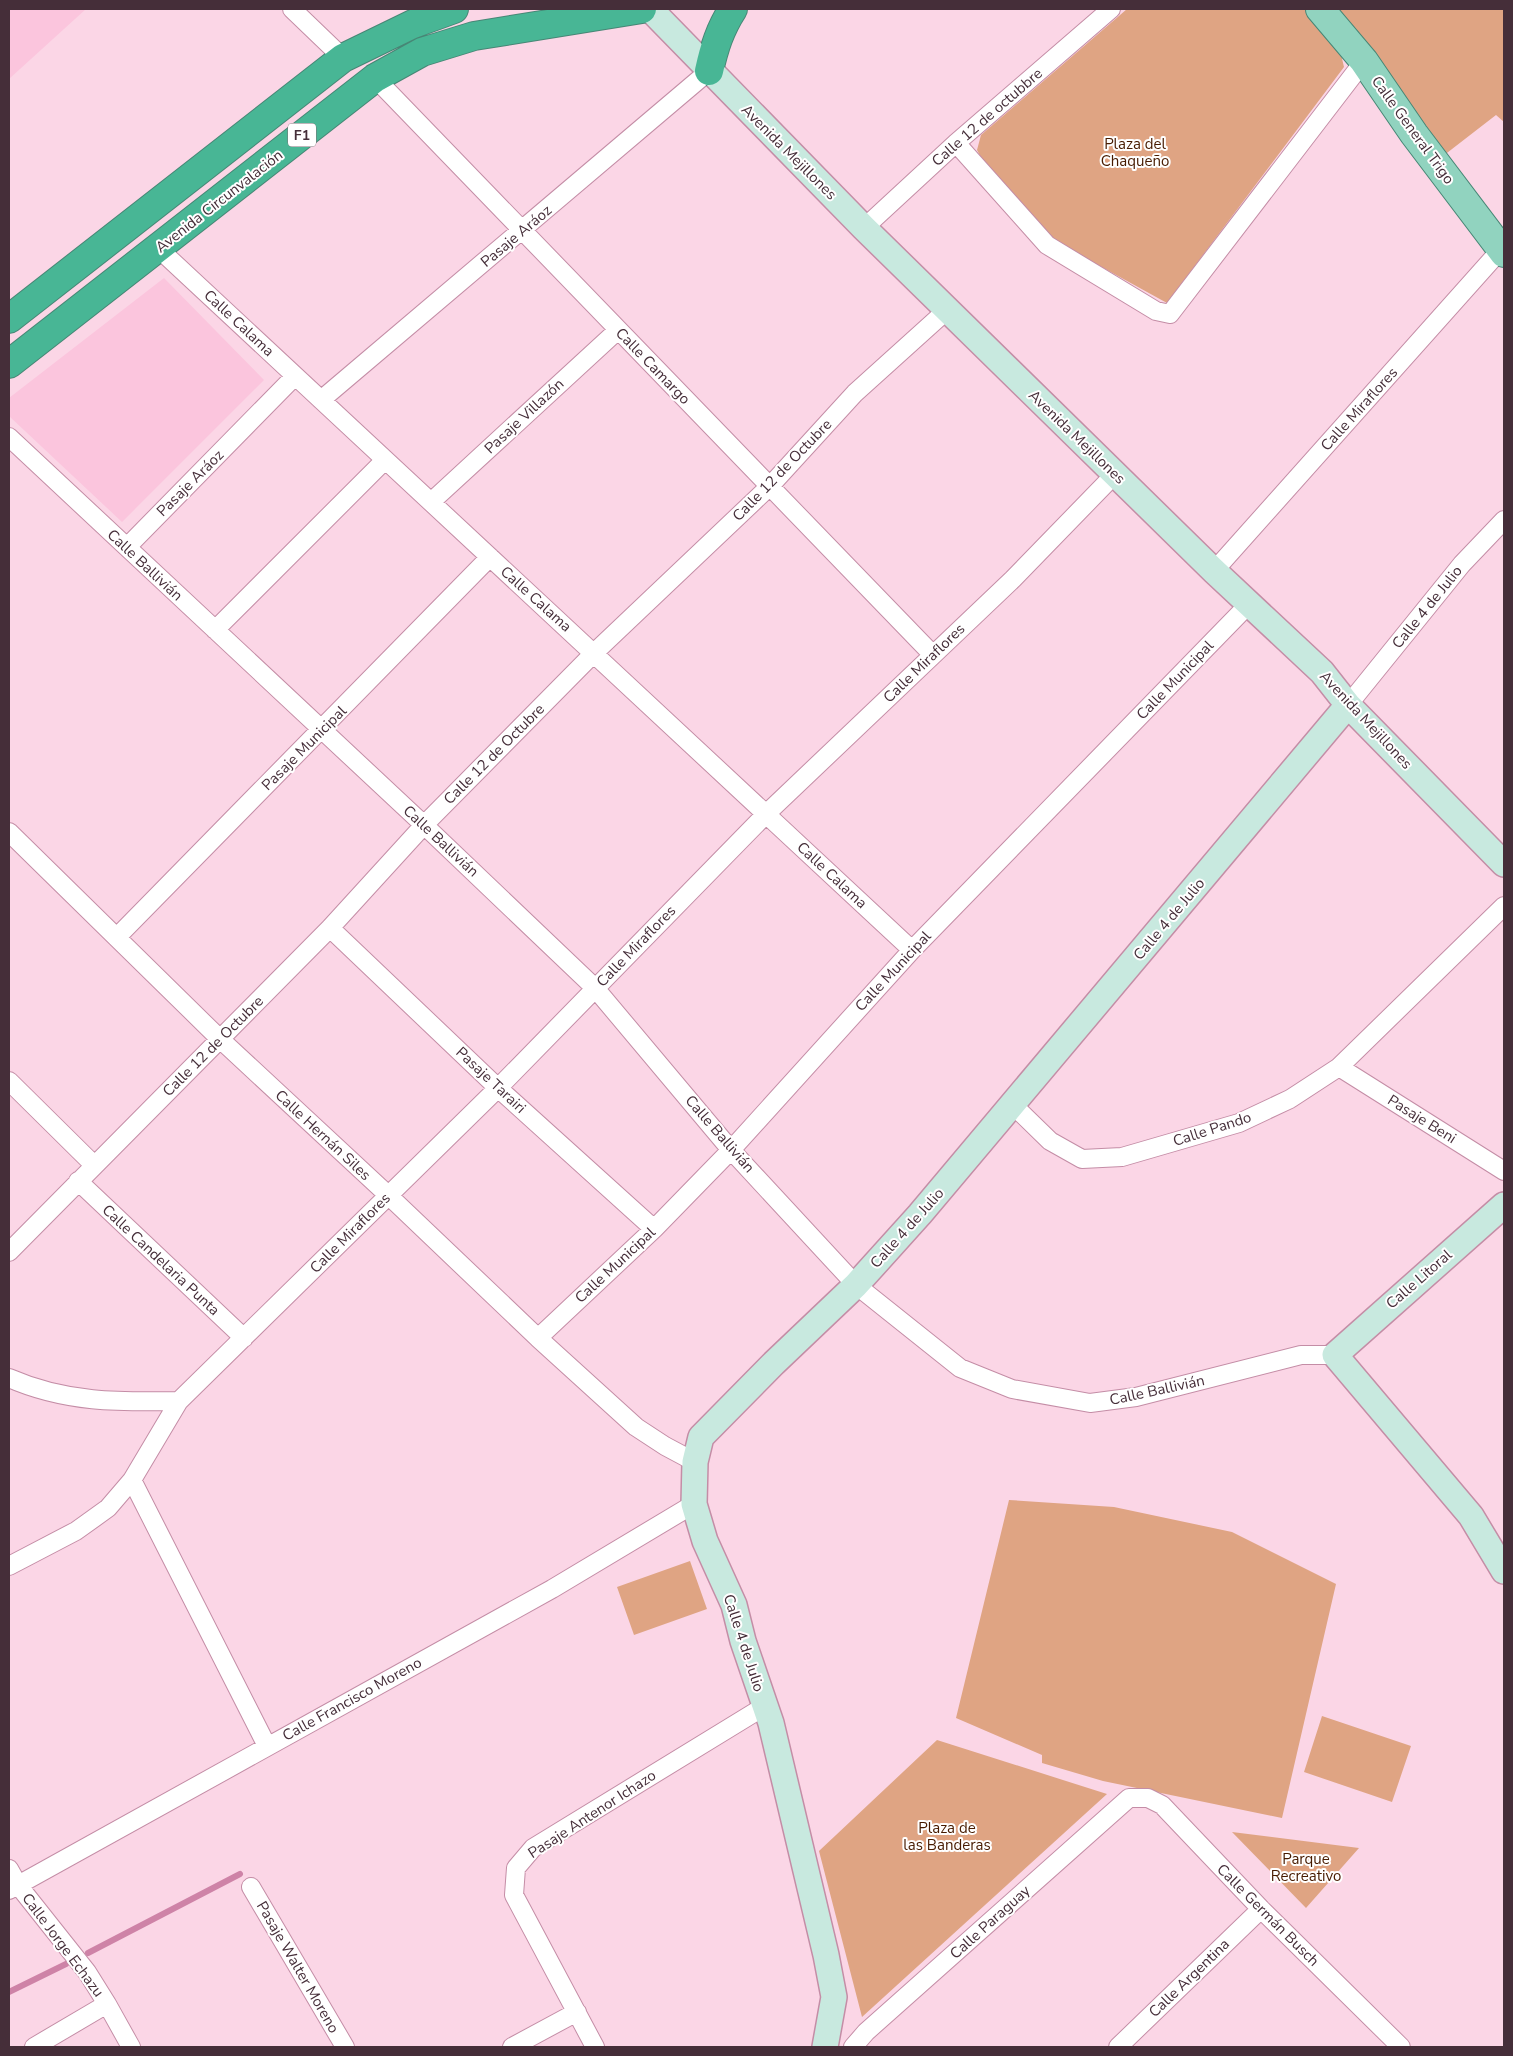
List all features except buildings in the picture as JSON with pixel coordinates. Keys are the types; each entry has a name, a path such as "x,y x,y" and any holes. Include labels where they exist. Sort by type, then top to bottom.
{"highway":[{"name":"F1","path":"9,319 343,58 412,24 454,9"},
{"name":"Avenida Circunvalación","path":"9,364 159,249 375,78 422,52 474,36 642,9"},
{"path":"709,71 714,48 724,23 733,9"}],"main road":[{"name":"Calle General Trigo","path":"1320,9 1364,61 1414,134 1503,250"}],"street":[{"path":"292,9 343,58"},
{"name":"Avenida Mejillones","path":"650,9 709,71 947,310 1214,571 1322,672 1348,705 1504,864"},
{"name":"Calle 12 de octubbre","path":"864,228 956,143 1112,9"},
{"path":"956,143 1047,245 1156,311 1170,314 1364,61"},
{"name":"Pasaje Aráoz","path":"322,400 709,71"},
{"name":"Calle Camargo","path":"375,78 933,655"},
{"name":"Calle Calama","path":"159,249 385,460 595,652 912,950"},
{"name":"Calle Miraflores","path":"1214,571 1503,250"},
{"name":"Calle 12 de Octubre","path":"9,1252 330,928 424,825 595,652 770,486 855,393 947,310"},
{"name":"Pasaje Villazón","path":"431,502 618,330"},
{"name":"Pasaje Aráoz","path":"127,547 295,376"},
{"name":"Calle Ballivián","path":"9,437 424,825 595,988 731,1150 856,1285 960,1368 1012,1389 1090,1402 1136,1397 1301,1355 1334,1355"},
{"path":"215,630 385,460"},
{"name":"Calle Miraflores","path":"9,1566 76,1531 108,1508 132,1480 179,1401 498,1088 766,814 1013,579 1115,474"},
{"name":"Calle 4 de Julio","path":"825,2047 834,1996 765,1706 743,1641 734,1605 705,1541 694,1504 695,1462 701,1437 774,1363 856,1285 920,1214 1348,705 1462,564 1504,520"},
{"name":"Pasaje Municipal","path":"117,937 490,557"},
{"name":"Calle Municipal","path":"538,1338 654,1229 731,1150 912,950 1249,604"},
{"name":"Calle Hernán Siles","path":"9,832 220,1039 538,1338 636,1427 665,1446 695,1462"},
{"name":"Calle Pando","path":"1013,1105 1050,1141 1082,1159 1122,1157 1239,1123 1290,1099 1339,1067 1504,906"},
{"name":"Pasaje Tarairi","path":"330,928 498,1088 654,1229"},
{"name":"Pasaje Beni","path":"1339,1067 1504,1171"},
{"path":"9,1081 94,1165"},
{"name":"Calle Candelaria Punta","path":"78,1181 244,1338"},
{"name":"Calle Litoral","path":"1334,1355 1504,1205"},
{"path":"1334,1355 1471,1516 1504,1571"},
{"path":"9,1378 72,1398 124,1402 179,1401"},
{"path":"132,1480 267,1746"},
{"name":"Calle Francisco Moreno","path":"14,1887 552,1588 694,1504"},
{"name":"Pasaje Antenor Ichazo","path":"595,2047 514,1895 516,1868 534,1848 765,1706"},
{"name":"Calle Germán Busch","path":"1128,1798 1148,1798 1162,1805 1392,2044"},
{"name":"Calle Paraguay","path":"853,2047 866,2032 1128,1798"},
{"name":"Calle Jorge Echazu","path":"9,1869 14,1887 86,1972 107,2004 131,2047"},
{"name":"Pasaje Walter Moreno","path":"251,1887 345,2047"},
{"name":"Calle Argentina","path":"1118,2047 1261,1910"},
{"path":"34,2047 107,2004"},
{"path":"512,2047 577,2012"}],"shaded area":[{"path":"9,9 86,9 9,79"},
{"path":"164,278 264,380 122,522 9,416 9,398"}],"green space":[{"name":"Plaza del Chaqueño","path":"1127,9 1306,9 1340,50 1344,67 1167,303 1058,243 984,163 977,150 981,135"},
{"path":"1331,9 1504,9 1504,122 1496,115 1443,156"},
{"path":"1009,1500 1114,1507 1232,1532 1336,1584 1282,1818 1103,1781 1042,1763 1042,1755 956,1718"},
{"path":"690,1561 707,1609 634,1635 617,1587"},
{"path":"1322,1716 1411,1746 1392,1802 1304,1772"},
{"name":"Plaza de las Banderas","path":"937,1740 1107,1794 862,2017 819,1851"},
{"name":"Parque Recreativo","path":"1232,1832 1359,1848 1306,1908"}],"waterway":[{"path":"88,1953 240,1874"},
{"path":"9,1992 66,1964"}]}
